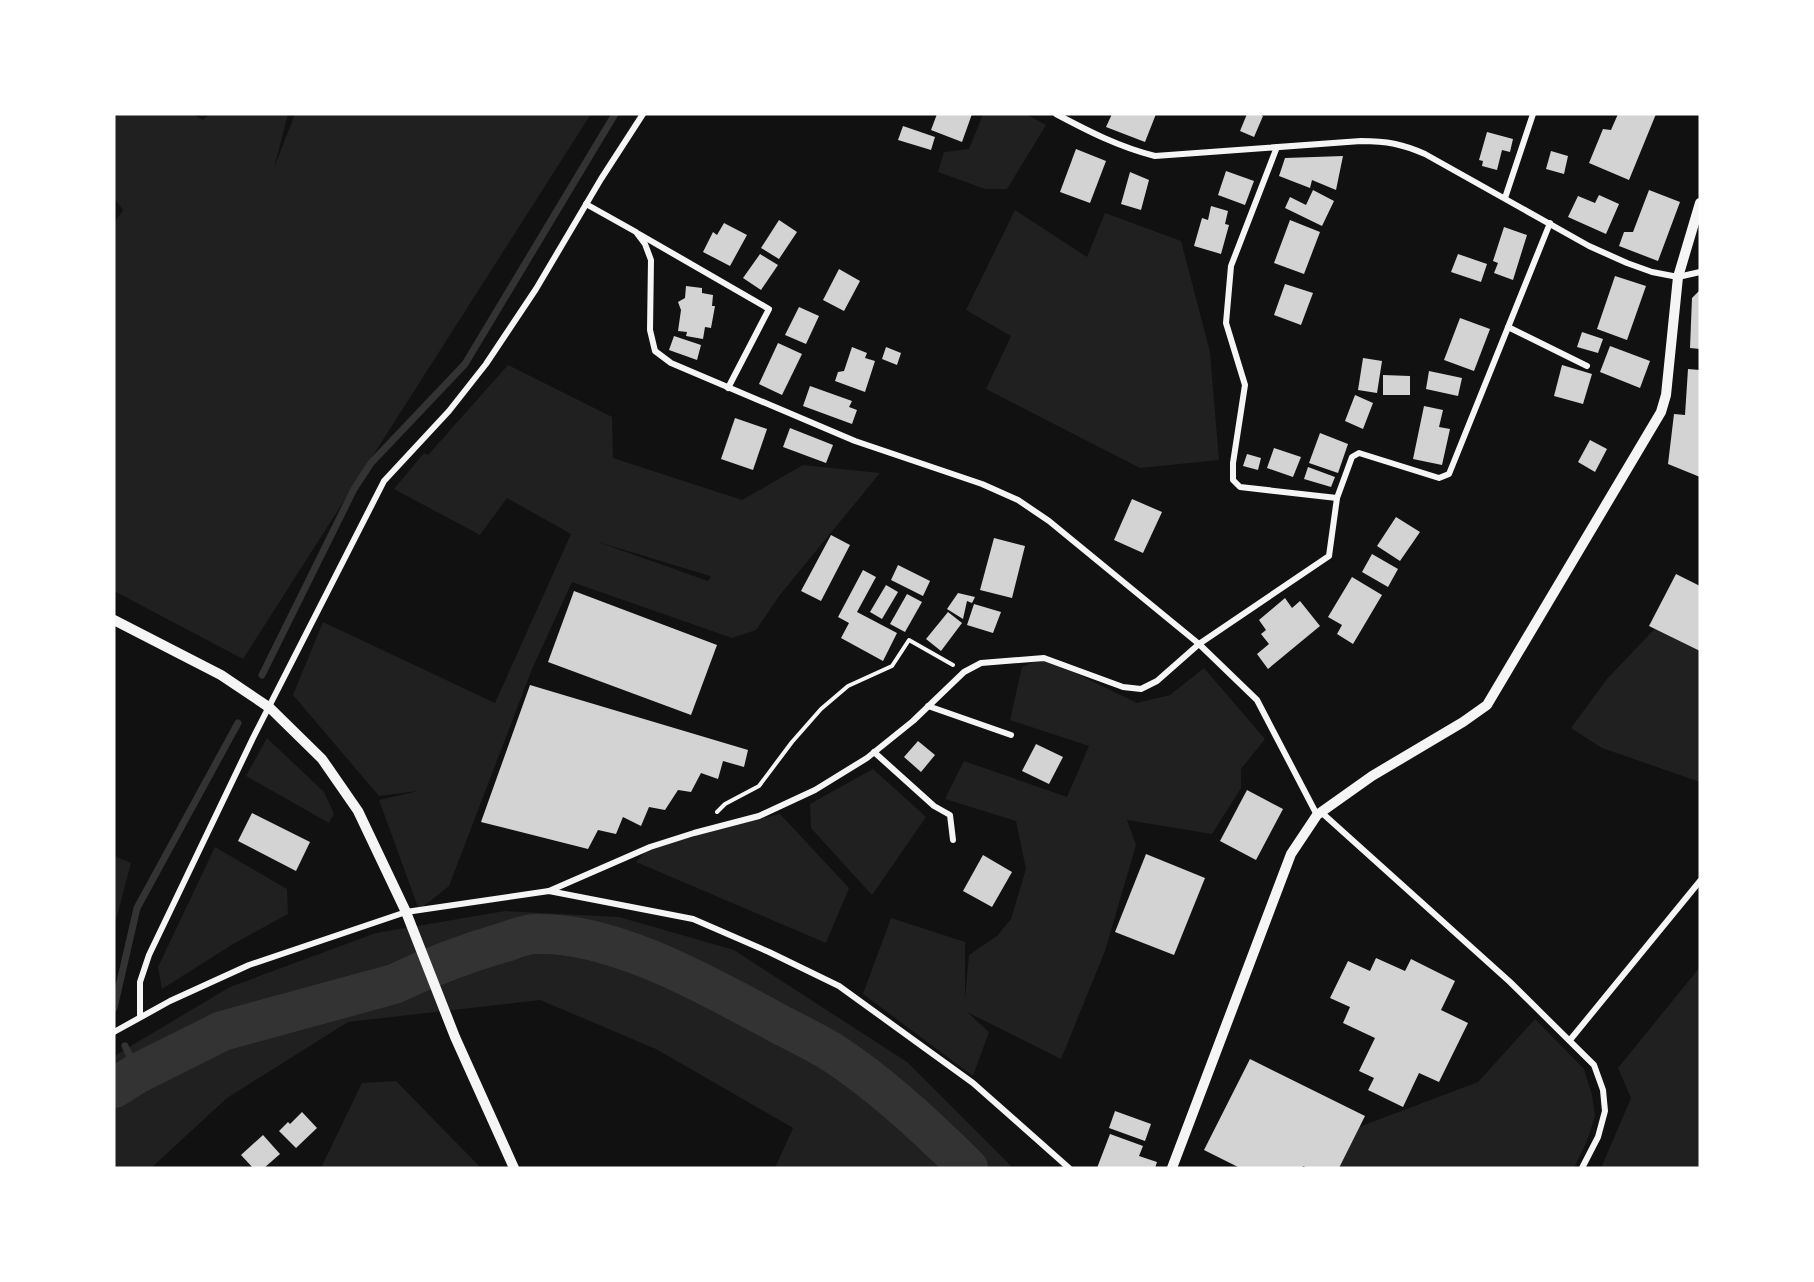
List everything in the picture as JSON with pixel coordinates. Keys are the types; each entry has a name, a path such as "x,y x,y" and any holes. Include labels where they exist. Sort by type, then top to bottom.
{"street":[{"path":"140,1017 140,982 149,955 253,738 384,481 449,411 486,364 537,289 586,204 643,114"},
{"path":"1056,114 1105,140 1133,151 1155,156 1361,141 1383,141 1402,145 1425,154 1589,246 1627,263 1652,272 1678,277 1700,272"},
{"path":"1505,198 1533,114"},
{"path":"1277,147 1231,266 1226,323 1245,386 1233,463 1233,480 1240,488 1337,498"},
{"path":"1172,1168 1291,854 1319,814 1372,776 1463,722 1487,705 1661,412 1666,395 1678,277 1700,203"},
{"path":"586,204 769,309 728,388"},
{"path":"114,1032 170,1001 249,965 406,912 549,891 650,847 759,816 816,790 874,752 913,721 964,672 981,663 1044,658 1123,687 1141,689 1157,681 1199,644 1329,556 1337,498 1352,457 1359,453 1440,478 1449,474 1550,223"},
{"path":"636,232 645,244 651,260 650,330 655,351 671,363 855,441 982,484 1018,500 1049,521 1199,644 1257,700 1319,814 1510,982 1594,1065 1603,1090 1605,1111 1598,1137 1582,1168"},
{"path":"1508,327 1587,366"},
{"path":"114,620 220,675 270,708 322,759 358,811 406,912 455,1037 514,1168"},
{"path":"928,706 1011,735"},
{"path":"874,752 934,806 950,815 953,840"},
{"path":"1570,1040 1700,881"},
{"path":"549,891 693,918 839,986 973,1083 1069,1168"}],"path":[{"path":"694,833 725,804 759,786 792,742 821,709 848,686 892,666 909,640 964,672"}],"shaded area":[{"path":"114,114 192,114 203,120 209,114 288,114 274,168 295,114 591,114 243,659 114,591 114,223 123,210 114,198"},
{"path":"983,114 1026,114 1046,125 1007,189 985,189 938,172 944,152 969,149"},
{"path":"1015,210 1087,257 1105,213 1181,241 1210,352 1219,460 1140,468 986,389 1011,336 966,310"},
{"path":"508,365 612,417 613,458 742,500 803,465 880,473 779,596 756,630 732,638 572,582 532,669 449,886 419,910 379,800 418,791 379,796 293,695 323,622 495,703 571,534 507,498 480,535 394,489 424,453 428,455","holes":["595,541 710,576 708,581"]},
{"path":"1665,618 1700,640 1700,782 1602,748 1571,728 1607,679"},
{"path":"1044,658 1137,703 1170,695 1204,668 1265,739 1241,769 1241,788 1212,834 1127,820 1136,845 1105,951 1061,1059 967,1012 989,1032 973,1076 863,994 891,918 965,942 965,998 969,955 997,936 1011,919 1026,869 1016,821 945,799 964,761 1067,797 1089,746 1010,720 1022,667"},
{"path":"267,738 324,792 334,814 329,823 246,776"},
{"path":"873,769 926,817 872,895 811,828 810,804"},
{"path":"780,814 849,888 826,943 636,862 650,847"},
{"path":"215,847 287,889 288,914 233,944 162,989 158,967"},
{"path":"114,856 131,863 114,927"},
{"path":"505,911 619,917 734,950 907,1062 1013,1168 775,1168 793,1128 656,1049 540,1000 348,1022 227,1098 151,1168 114,1168 114,1056 230,987 376,933"},
{"path":"1700,967 1700,1168 1601,1168 1631,1098 1618,1068"},
{"path":"1535,1019 1584,1069 1592,1095 1595,1116 1587,1141 1574,1168 1339,1168 1359,1127 1478,1082"},
{"path":"396,1081 479,1168 321,1168 362,1083"}],"building":[{"path":"937,114 972,114 962,142 931,130"},
{"path":"1112,114 1156,114 1145,142 1106,127"},
{"path":"1247,114 1263,116 1254,137 1240,131"},
{"path":"1618,114 1656,114 1629,180 1589,163 1603,129 1611,130"},
{"path":"903,126 935,137 931,150 898,140"},
{"path":"1487,132 1513,139 1510,152 1502,150 1497,170 1482,166 1483,161 1479,160"},
{"path":"1076,149 1106,161 1090,203 1060,192"},
{"path":"1551,151 1568,156 1564,174 1546,169"},
{"path":"1343,156 1336,190 1312,180 1310,188 1279,176 1285,158"},
{"path":"1226,171 1254,181 1245,205 1218,195"},
{"path":"1130,172 1149,180 1141,210 1121,204"},
{"path":"1313,190 1334,201 1322,226 1285,208 1290,197 1306,205"},
{"path":"1649,190 1680,202 1658,261 1619,246 1624,232 1633,232"},
{"path":"1599,195 1619,204 1606,234 1568,217 1578,196 1595,203"},
{"path":"1211,206 1228,211 1225,224 1229,225 1221,254 1194,246 1202,218 1208,220"},
{"path":"779,220 797,232 779,259 761,248"},
{"path":"1290,220 1320,232 1304,274 1274,263"},
{"path":"724,223 747,235 730,266 703,252 713,232 717,235"},
{"path":"1504,227 1527,235 1513,280 1494,273 1498,263 1493,261"},
{"path":"760,254 778,265 761,290 743,278"},
{"path":"1458,254 1487,264 1481,282 1451,272"},
{"path":"839,269 860,281 844,311 823,300"},
{"path":"1615,276 1646,286 1627,340 1597,329"},
{"path":"1285,284 1313,293 1301,325 1274,315"},
{"path":"686,286 702,288 702,293 713,295 712,306 715,306 711,328 705,327 703,339 686,336 687,332 678,331 681,310 678,302 685,298"},
{"path":"1700,290 1700,349 1690,348 1692,298"},
{"path":"799,307 819,316 806,344 785,335"},
{"path":"1460,318 1490,329 1474,371 1444,360"},
{"path":"1582,332 1603,339 1598,353 1577,347"},
{"path":"674,336 701,345 697,360 669,350"},
{"path":"778,343 802,354 782,395 759,384"},
{"path":"1610,346 1650,361 1640,388 1600,372"},
{"path":"852,347 867,353 865,358 875,361 865,392 835,381 838,372 844,371"},
{"path":"886,347 901,353 897,365 882,359"},
{"path":"1363,358 1382,361 1377,393 1358,390"},
{"path":"1562,365 1592,374 1583,404 1554,396"},
{"path":"1688,369 1700,370 1700,477 1668,464 1674,414 1685,415"},
{"path":"1429,371 1462,378 1458,396 1426,389"},
{"path":"1383,375 1410,376 1410,395 1383,395"},
{"path":"810,386 852,401 849,407 857,410 852,424 803,406"},
{"path":"1355,395 1373,403 1363,429 1345,421"},
{"path":"1424,406 1443,410 1439,427 1450,429 1442,465 1413,459"},
{"path":"735,418 767,429 753,470 721,459"},
{"path":"790,428 833,445 826,463 783,447"},
{"path":"1320,433 1348,444 1338,473 1309,463"},
{"path":"1590,440 1607,449 1595,472 1578,462"},
{"path":"1274,448 1301,457 1293,477 1267,468"},
{"path":"1247,454 1261,458 1258,470 1243,466"},
{"path":"1308,467 1335,477 1331,487 1304,479"},
{"path":"1132,499 1162,512 1143,553 1114,540"},
{"path":"1396,517 1420,532 1400,561 1377,546"},
{"path":"831,535 850,545 821,601 801,591"},
{"path":"994,538 1025,546 1012,598 980,590"},
{"path":"1372,554 1398,569 1388,587 1362,572"},
{"path":"898,565 930,581 923,596 891,580"},
{"path":"863,570 876,577 857,612 897,633 883,661 841,638 849,623 838,617"},
{"path":"1676,574 1700,586 1700,651 1649,626"},
{"path":"1352,577 1382,595 1353,644 1337,634 1342,625 1328,617"},
{"path":"886,585 898,592 882,619 870,612"},
{"path":"574,591 717,645 691,715 548,662"},
{"path":"958,593 975,597 972,603 967,601 963,619 947,609"},
{"path":"907,594 922,602 905,632 890,624"},
{"path":"1285,598 1292,608 1300,601 1320,626 1268,669 1257,654 1269,644 1261,634 1266,630 1259,620"},
{"path":"974,604 1001,612 993,633 967,625"},
{"path":"948,612 962,623 941,651 926,639"},
{"path":"530,685 748,750 744,767 723,761 718,779 701,773 691,792 678,790 665,810 649,807 641,826 623,817 616,834 598,830 588,849 481,822"},
{"path":"918,741 935,755 921,772 904,757"},
{"path":"1036,744 1063,757 1049,784 1022,771"},
{"path":"1247,790 1283,809 1256,860 1220,841"},
{"path":"252,813 310,842 296,871 238,841"},
{"path":"1146,854 1205,878 1174,955 1115,932"},
{"path":"983,855 1012,872 992,907 963,891"},
{"path":"1376,958 1405,971 1411,959 1455,981 1441,1010 1468,1023 1439,1082 1419,1073 1403,1107 1368,1090 1374,1078 1359,1071 1375,1038 1343,1023 1350,1007 1330,998 1348,961 1370,971"},
{"path":"1250,1059 1365,1116 1339,1168 1303,1166 1302,1168 1240,1168 1204,1150"},
{"path":"1115,1111 1151,1124 1145,1141 1109,1128"},
{"path":"302,1112 317,1128 296,1148 279,1131"},
{"path":"1110,1134 1143,1146 1139,1156 1157,1162 1155,1168 1097,1168"},
{"path":"263,1135 280,1154 264,1168 253,1168 241,1155"}],"waterway":[{"path":"262,675 354,489 371,463 465,364 615,114"},
{"path":"114,1008 137,908 238,723"},
{"path":"114,1088 138,1073 222,1031 394,984 449,961 523,936 564,935 625,950 656,962 686,975 825,1048 886,1092 968,1168"},
{"path":"125,1046 138,1073"}]}
